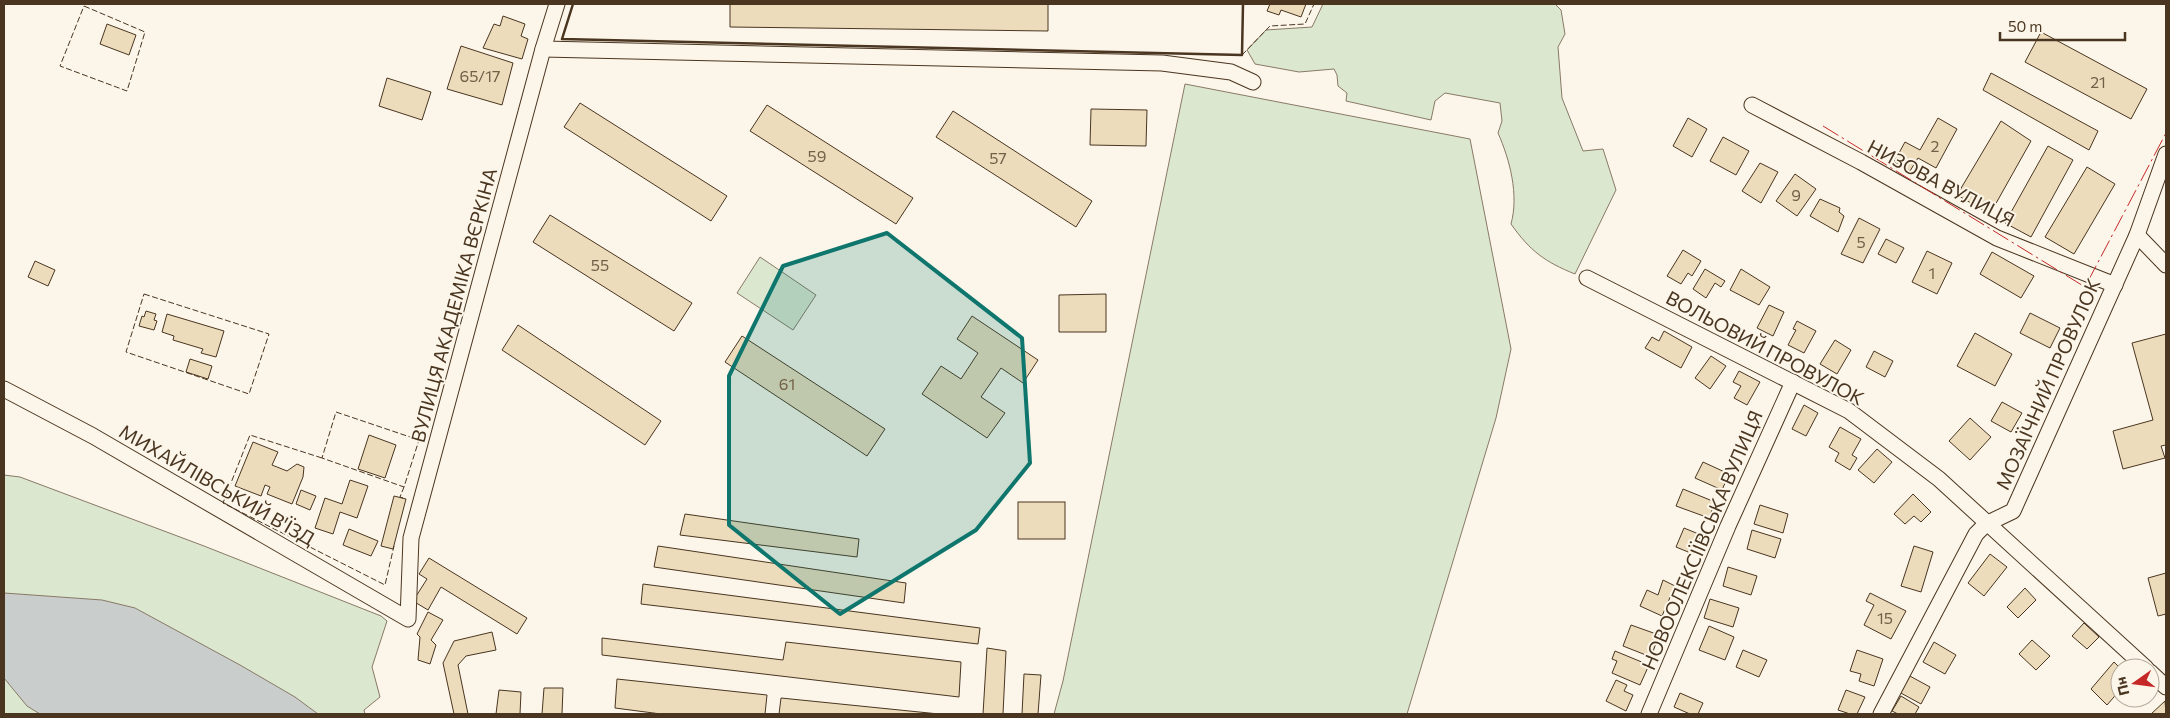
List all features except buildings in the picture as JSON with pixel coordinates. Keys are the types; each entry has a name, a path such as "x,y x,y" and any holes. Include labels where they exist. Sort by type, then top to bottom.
{"street":[{"name":"ВУЛИЦЯ АКАДЕМІКА ВЄРКІНА","path":"408,619 411,538 543,49 557,4"},
{"path":"543,49 1162,63 1231,72 1253,82"},
{"name":"НИЗОВА ВУЛИЦЯ","path":"1752,105 1861,162 1997,238 2115,285"},
{"name":"МОЗАЇЧНИЙ ПРОВУЛОК","path":"1881,714 1976,534 1986,524 2013,511 2115,285 2166,154"},
{"path":"2136,235 2166,265"},
{"name":"ВОЛЬОВИЙ ПРОВУЛОК","path":"1587,278 1849,412 1939,479 1986,524 2135,658"},
{"name":"НОВООЛЕКСІЇВСЬКА ВУЛИЦЯ","path":"1649,714 1728,526 1793,382"},
{"name":"МИХАЙЛІВСЬКИЙ В'ЇЗД","path":"4,389 93,436 408,619"}],"highlighted area":[{"path":"887,233 1022,338 1030,463 976,530 840,614 729,525 729,376 783,266"}],"green space":[{"path":"1323,4 1555,4 1561,10 1565,34 1558,47 1562,98 1583,151 1603,149 1616,190 1575,274 1539,255 1525,242 1511,224 1514,190 1506,155 1498,133 1502,121 1500,103 1445,93 1435,101 1431,120 1346,101 1347,93 1338,86 1337,75 1334,69 1299,72 1255,64 1247,50 1266,30 1312,27"},
{"path":"1185,84 1470,139 1511,349 1496,418 1407,714 1054,714 1063,681"},
{"path":"760,257 816,295 793,330 737,293"},
{"path":"4,475 20,477 204,546 381,616 387,621 372,667 380,697 364,710 365,714 4,714"}],"shaded area":[{"path":"4,593 102,600 135,608 240,665 295,697 318,714 40,714 27,706 4,678"}],"fence":[{"path":"1243,4 1242,55 1270,26 1305,24 1314,4"},
{"path":"84,6 145,32 127,91 60,66 84,6"},
{"path":"144,294 269,334 249,394 126,352 144,294"},
{"path":"336,412 419,440 404,487 322,458 336,412"},
{"path":"322,458 250,435 223,503 385,585 394,546"},
{"path":"403,498 400,497 404,487"}],"wall":[{"path":"573,4 562,39 1242,55 1243,4"}],"power":[{"path":"1823,126 2085,287 2166,133"}]}
